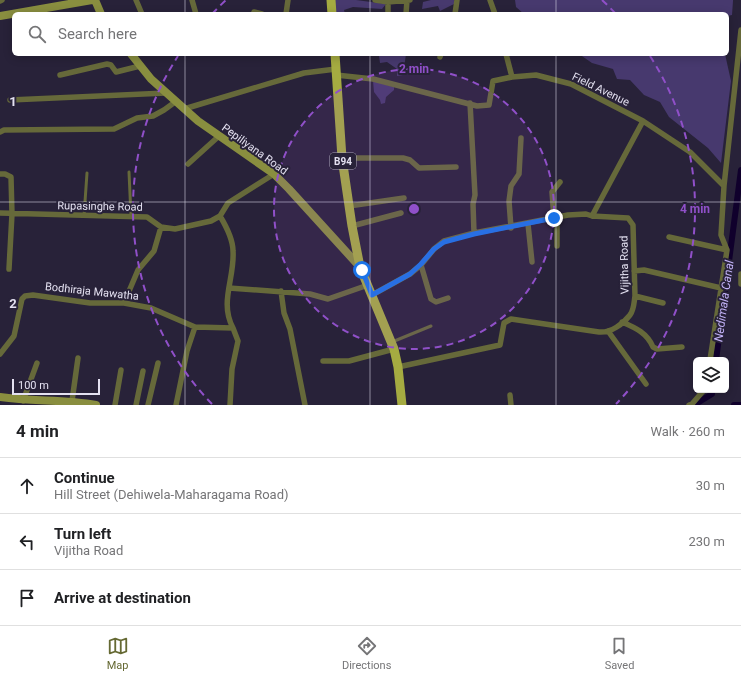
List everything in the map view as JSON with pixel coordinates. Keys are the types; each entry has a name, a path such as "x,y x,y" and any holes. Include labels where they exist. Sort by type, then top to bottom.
{"main road":[{"path":"23,12 92,0"},
{"path":"95,0 100,12"},
{"path":"332,0 332,12"},
{"path":"0,16 12,14"},
{"name":"Pepiliyana Road","path":"134,56 140,66 184,110 274,174 290,189 360,267"},
{"name":"B94","path":"335,56 342,158 352,226 360,267 393,346 398,367 402,405"},
{"path":"0,397 22,400 72,401 96,405"}],"street":[{"path":"136,0 141,12"},
{"path":"192,0 195,12"},
{"path":"286,12 288,0"},
{"path":"375,0 388,2 409,0 406,12"},
{"path":"455,12 457,0"},
{"path":"490,0 493,12"},
{"path":"388,2 388,12"},
{"path":"710,357 727,250 721,235 724,186 741,30"},
{"path":"507,56 512,77"},
{"path":"60,75 107,64 111,65 116,72 140,66"},
{"name":"Field Avenue","path":"184,110 304,72 336,72 374,79 477,106 490,105 493,81 512,77 536,75 571,84 643,121 690,152 724,186"},
{"path":"10,100 166,93"},
{"path":"0,132 4,130 114,129 137,118 153,116 175,102"},
{"path":"470,103 475,195 473,204 474,234"},
{"path":"592,216 643,121"},
{"path":"188,164 219,136"},
{"path":"511,228 509,201 511,186 519,174 521,138"},
{"path":"342,158 404,158 410,160 419,168 456,167"},
{"path":"0,174 5,174 11,177 12,214 9,269"},
{"name":"Rupasinghe Road","path":"0,213 147,217 161,227 175,229 186,228 211,221 220,216 228,203 274,174"},
{"path":"557,246 552,192 560,182"},
{"path":"349,206 404,198"},
{"path":"352,226 402,213"},
{"name":"Vijitha Road","path":"372,295 398,282 421,264 434,249 444,242 474,234 511,228 555,218 586,214 592,216 623,216 631,221 633,225 635,296 630,314 614,330 599,332 511,319 504,323 500,345 398,367"},
{"path":"220,216 230,237 233,250 229,288 226,300 227,318 237,335 238,341 232,369 230,405"},
{"path":"528,224 532,262"},
{"path":"124,303 138,270 154,251 161,227"},
{"path":"669,237 727,250"},
{"path":"421,264 433,302 448,298"},
{"path":"634,271 644,270 721,288"},
{"path":"741,274 741,284"},
{"path":"229,288 310,294 328,299 368,285"},
{"path":"281,291 284,313 290,329 305,405"},
{"name":"Bodhiraja Mawatha","path":"0,354 14,336 22,299 25,296 33,295 90,303 124,303 151,308 196,327 233,328"},
{"path":"635,296 663,303"},
{"path":"622,322 637,328 650,339 653,347 657,349 682,347"},
{"path":"176,405 187,351 196,327"},
{"path":"608,331 646,384"},
{"path":"323,361 349,361 393,346"},
{"path":"72,401 78,358"},
{"path":"22,400 37,363"},
{"path":"148,405 158,363"},
{"path":"115,405 121,370"},
{"path":"136,405 143,371"},
{"path":"689,405 692,404 701,393"},
{"path":"510,395 511,405"}],"lane":[{"path":"129,172 131,216"},
{"path":"84,216 87,173"},
{"path":"393,346 431,326"}],"shaded area":[{"path":"334,0 356,0 386,4 382,9 353,7 344,10 344,12 335,12"},
{"path":"431,0 454,0 454,4 440,11 438,6 422,9 423,2"},
{"path":"515,0 733,0 732,15 729,16 729,12 522,12 516,7"},
{"path":"379,56 406,56 403,75 397,76 397,69 387,62 380,63"},
{"path":"582,56 725,56 731,81 721,163 708,148 669,117 660,102 644,95 630,80 617,79 613,69 592,63"},
{"path":"373,81 394,87 394,90 386,97 385,103 381,104 374,92"}],"waterway":[{"name":"Nedimala Canal","path":"716,357 741,170"},
{"name":"Nedimala Canal","path":"694,405 712,393"},
{"path":"734,405 741,405"}],"route":[{"path":"362,270 372,295 410,274 434,249 444,242 474,234 511,228 554,218"}]}
